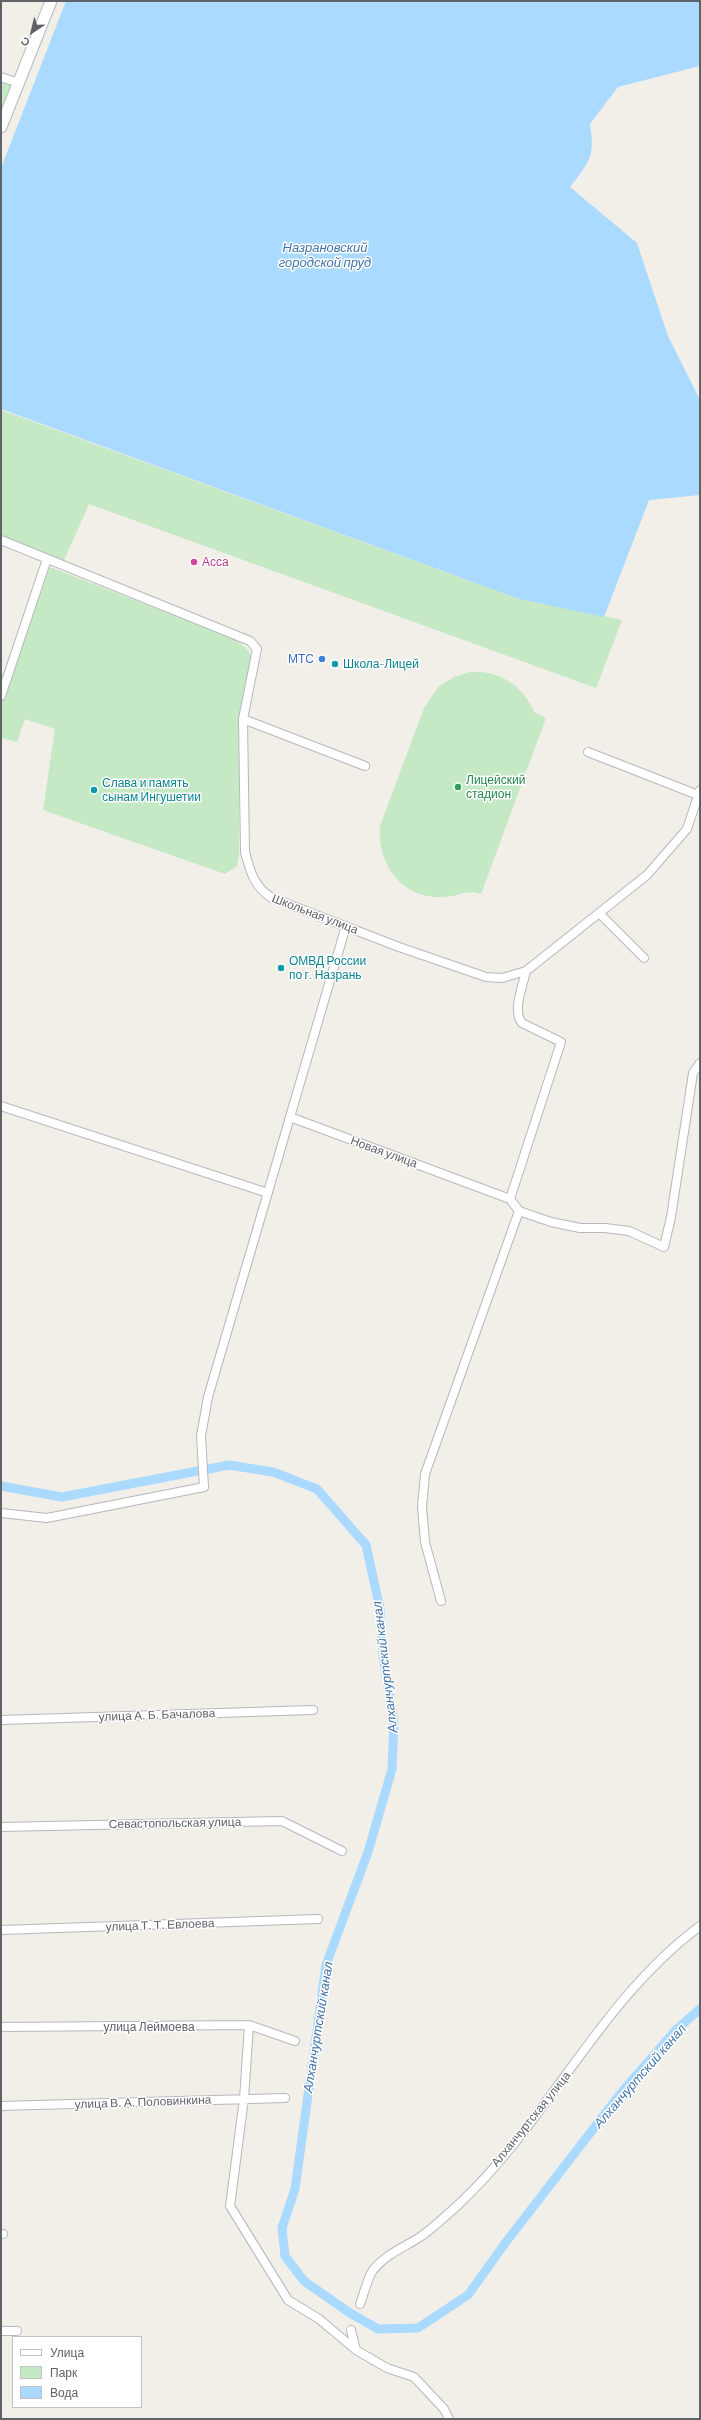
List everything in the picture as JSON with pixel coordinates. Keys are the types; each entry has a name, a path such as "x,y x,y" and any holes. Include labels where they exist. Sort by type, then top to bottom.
{"street":[{"path":"1,127 51,1"},
{"path":"1,77 19,83"},
{"path":"1,540 47,559 1,696"},
{"name":"Школьная улица","path":"47,559 250,641 257,649 243,719 245,852 251,873 262,892 272,898 486,977 506,977 526,972"},
{"path":"243,719 365,766"},
{"path":"588,752 699,793 686,829 647,875 526,972 518,1010 519,1020 562,1042 510,1199 519,1211 551,1222 580,1228 605,1228 628,1231 664,1247 671,1217 693,1073 700,1063"},
{"path":"600,913 644,958"},
{"path":"1,1513 47,1518 204,1487 201,1436 208,1397 346,926"},
{"path":"1,1106 268,1193"},
{"name":"Новая улица","path":"290,1117 510,1199"},
{"path":"441,1601 425,1542 422,1507 425,1474 519,1211"},
{"name":"улица А. Б. Бачалова","path":"1,1720 313,1710"},
{"name":"Севастопольская улица","path":"1,1827 282,1821 342,1851"},
{"name":"улица Т. Т. Евлоева","path":"1,1930 318,1919"},
{"name":"Алханчуртская улица","path":"360,2304 372,2271 392,2252 420,2237 460,2203 512,2147 634,1987 677,1943 700,1926"},
{"path":"249,2025 244,2099 230,2206 288,2300 319,2319 356,2350 387,2368 414,2377 444,2409 449,2419"},
{"name":"улица Леймоева","path":"1,2027 249,2025 295,2041"},
{"name":"улица В. А. Половинкина","path":"1,2106 285,2098"},
{"path":"351,2330 356,2350"},
{"path":"1,2331 17,2331"}],"green space":[{"path":"1,77 19,83 1,127"},
{"path":"1,410 519,599 622,620 596,688 89,504 62,565 1,540"},
{"path":"50,567 236,640 249,651 251,657 251,667 239,714 239,855 237,866 225,874 43,810 55,729 25,719 17,742 1,738 1,704"},
{"path":"470,672 481,672 501,677 524,695 535,713 546,718 481,894 467,892 445,897 430,896 417,893 405,886 396,878 388,867 380,841 380,826 424,708 438,687 454,677"}],"water":[{"name":"Назрановский городской пруд","path":"66,1 700,1 700,66 618,87 590,124 592,144 591,152 582,171 570,187 637,243 668,336 700,400 700,495 649,500 604,617 519,599 1,409 1,168"}],"waterway":[{"name":"Алханчуртский канал","path":"1,1486 62,1497 229,1465 273,1472 317,1489 366,1545 380,1609 383,1656 394,1723 392,1769 368,1852 326,1965 295,2189 282,2228 285,2256 304,2281 350,2313 378,2329 418,2328 468,2295 506,2242 621,2093 675,2031 700,2009"}],"place":[{"name":"Асса","path":"194,562"},
{"name":"МТС","path":"322,659"},
{"name":"Школа-Лицей","path":"335,664"},
{"name":"Лицейский стадион","path":"458,787"},
{"name":"Слава и память сынам Ингушетии","path":"94,790"},
{"name":"ОМВД России по г. Назрань","path":"281,968"}]}
